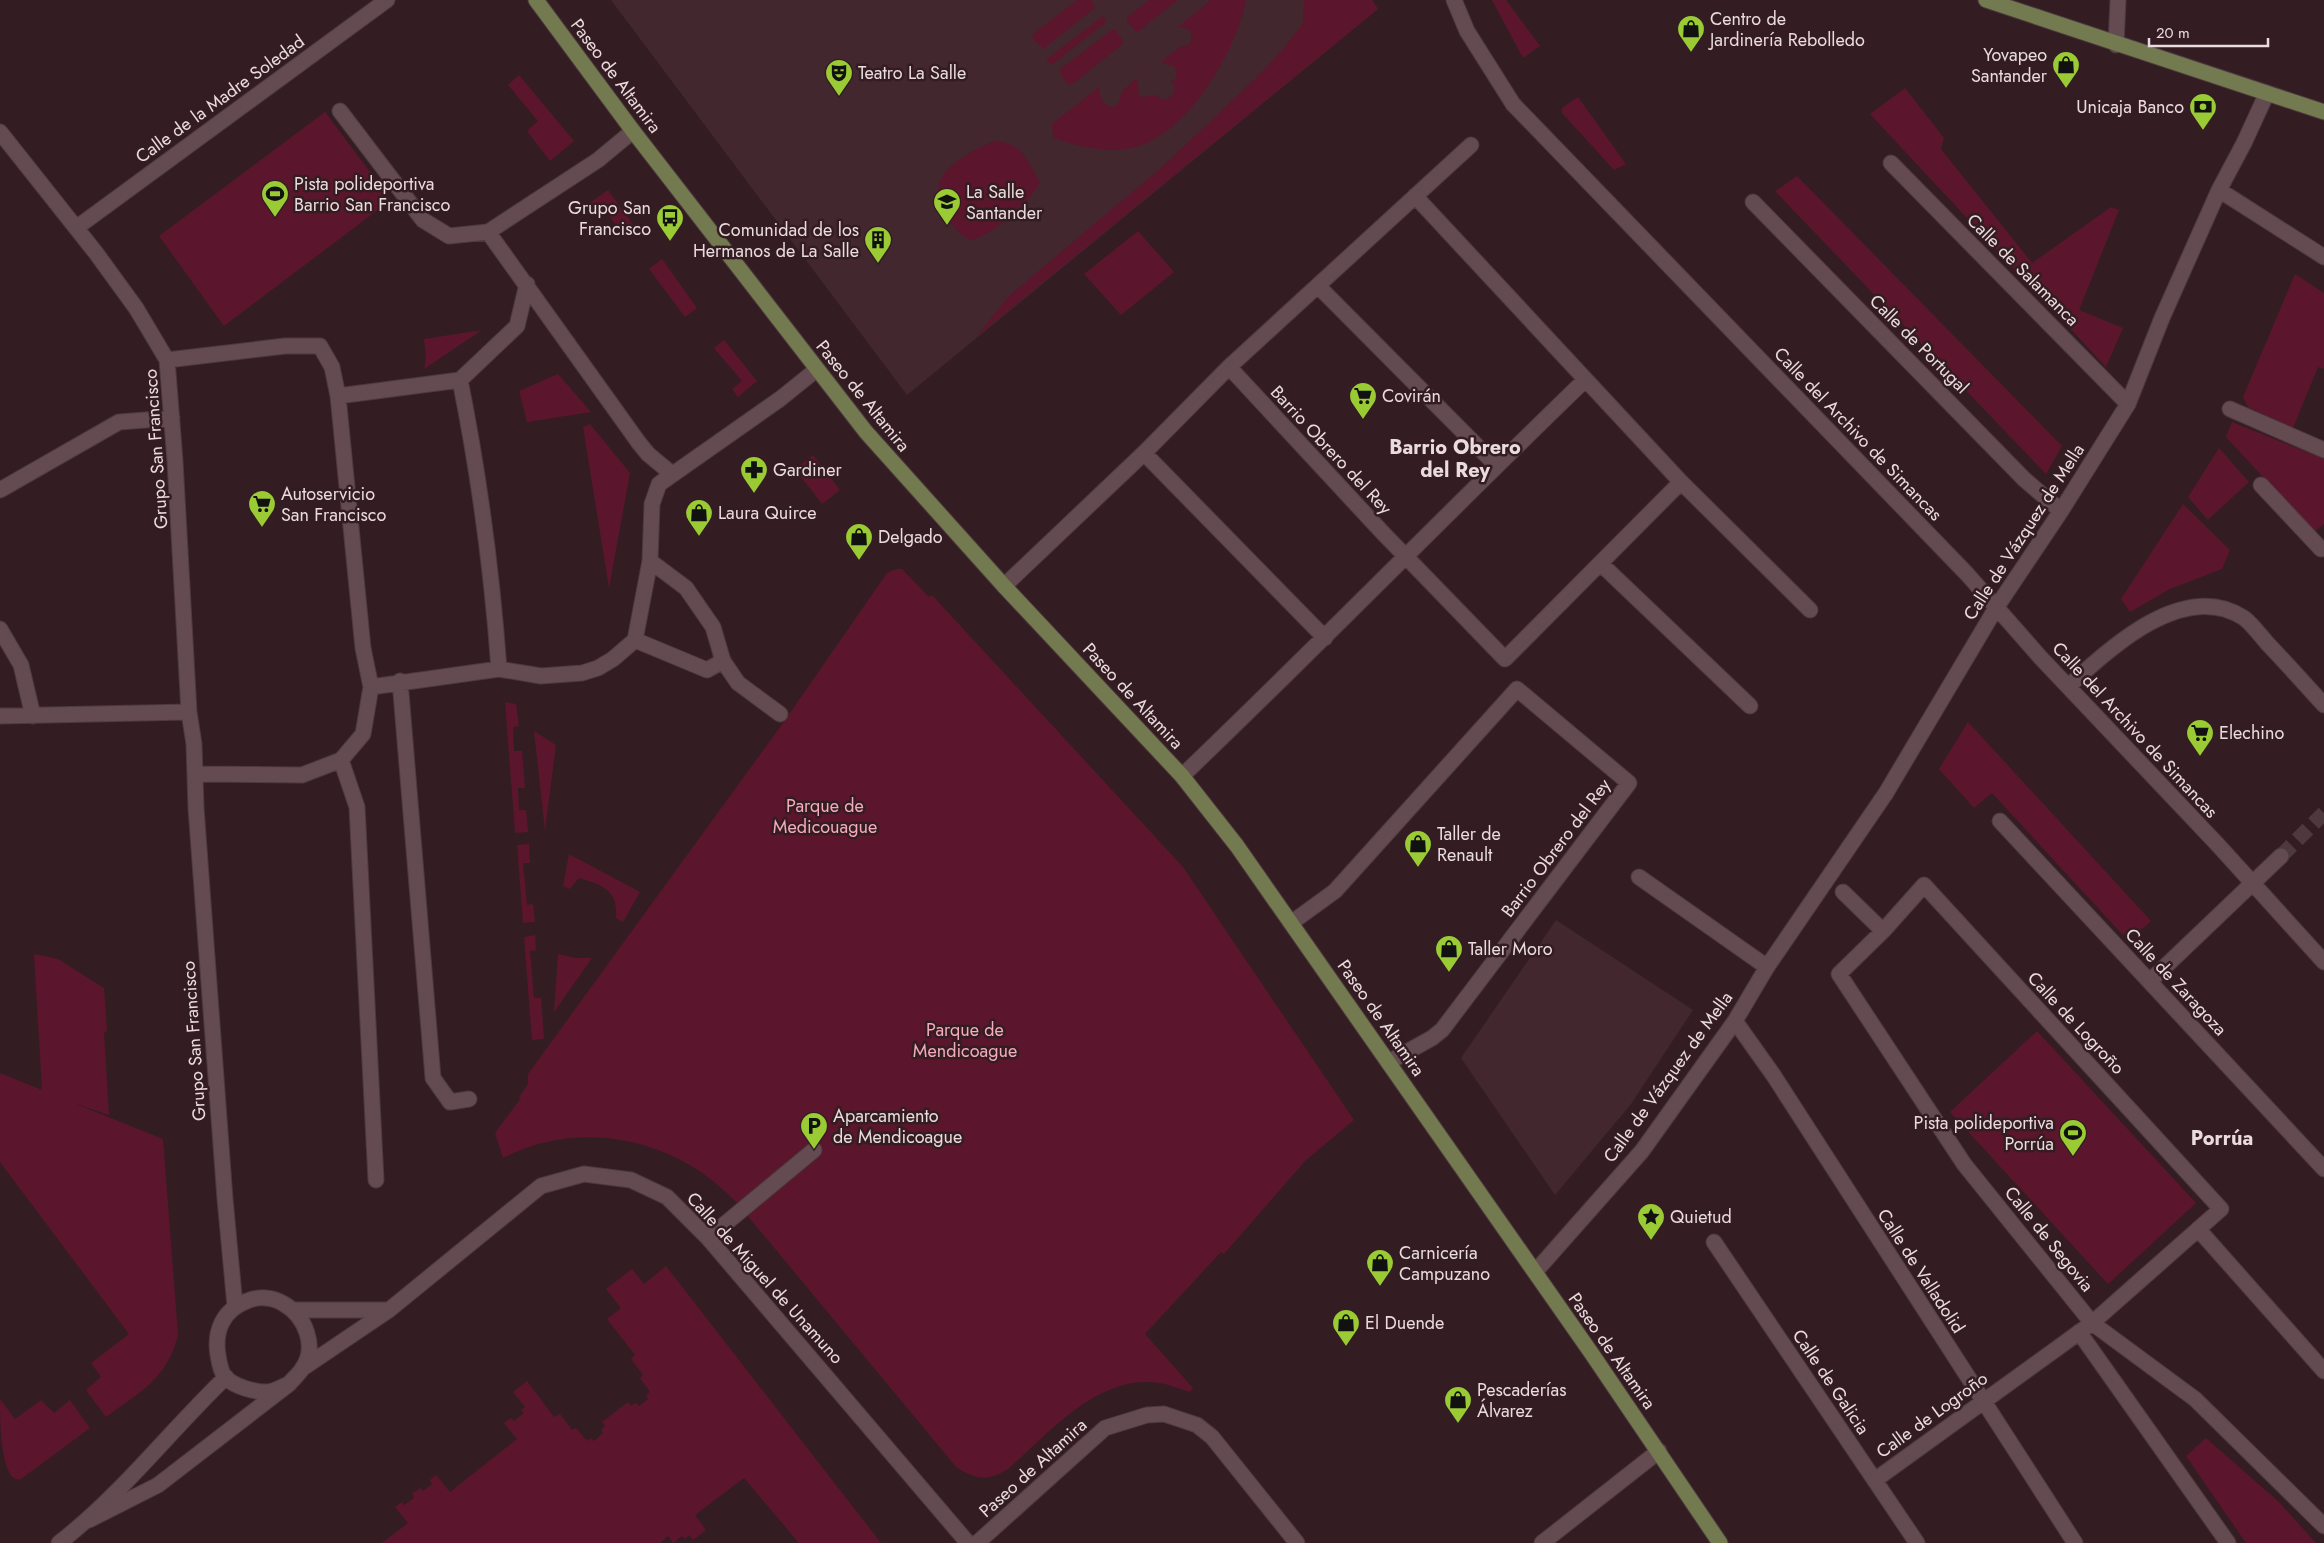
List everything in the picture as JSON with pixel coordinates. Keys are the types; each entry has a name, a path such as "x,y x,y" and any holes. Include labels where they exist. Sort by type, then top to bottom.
{"main road":[{"name":"Paseo de Altamira","path":"536,0 633,131 816,370 866,432 1004,586 1182,776 1237,846 1535,1272 1720,1543"},
{"path":"1986,0 2116,45 2324,112"}],"street":[{"name":"Calle de la Madre Soledad","path":"76,228 387,0"},
{"name":"Calle del Archivo de Simancas","path":"1454,0 1467,31 1513,104 1967,574 1996,608 2218,845 2251,884 2324,962"},
{"path":"2116,45 2118,0"},
{"name":"Calle de Vázquez de Mella","path":"1535,1272 1642,1151 1734,1021 1767,968 1886,793 1996,608 2061,511 2128,404 2162,318 2218,190 2244,143 2267,93"},
{"path":"340,111 423,220 449,236 488,232 598,160 633,131"},
{"path":"0,132 136,308 167,360"},
{"path":"1004,586 1144,453 1229,368 1471,145"},
{"name":"Calle de Salamanca","path":"1891,163 2128,404"},
{"path":"2218,190 2324,257"},
{"path":"1415,196 1584,380 1681,482 1810,610"},
{"name":"Calle de Portugal","path":"1753,202 2024,479 2061,511"},
{"path":"488,232 639,443 648,454 672,474"},
{"path":"338,396 460,380 517,326 527,284"},
{"path":"1318,286 1496,465"},
{"name":"Grupo San Francisco","path":"196,774 302,775 341,760 363,734 371,686 363,648 338,396 332,367 320,346 285,346 167,360 189,712 196,774 196,808 224,1189 235,1306"},
{"name":"Barrio Obrero del Rey","path":"1229,368 1406,557 1505,659 1681,482"},
{"path":"371,686 499,669 540,676 582,673 598,668 613,659 635,640 650,561 652,504 659,484 780,399 816,370"},
{"path":"460,380 472,445 496,623 499,669"},
{"path":"1182,776 1325,638 1496,465 1584,380"},
{"path":"2230,409 2324,450"},
{"path":"0,490 119,422 172,418"},
{"path":"1144,453 1325,638"},
{"path":"2261,485 2321,549"},
{"path":"650,561 686,588 713,627 722,661 738,683 780,714"},
{"path":"1601,564 1750,706"},
{"path":"2069,686 2096,660 2135,632 2159,618 2189,606 2212,605 2225,607 2245,619 2324,705"},
{"path":"0,629 21,665 33,716"},
{"path":"635,640 707,670 722,661"},
{"path":"400,681 433,1078 450,1102 469,1099"},
{"name":"Barrio Obrero del Rey","path":"1291,923 1334,891 1516,689 1629,783 1442,1030 1432,1038 1389,1062"},
{"path":"0,716 189,712"},
{"path":"341,760 357,807 376,1180"},
{"name":"Calle de Zaragoza","path":"2000,820 2324,1169"},
{"path":"2150,981 2281,856"},
{"path":"1639,876 1767,968"},
{"name":"Calle de Logroño","path":"1875,1480 2092,1323 2221,1209 1924,885 1883,931"},
{"path":"1843,892 1883,931"},
{"name":"Calle de Segovia","path":"1883,931 1839,974 1964,1164 2092,1323 2195,1399 2324,1526"},
{"name":"Calle de Valladolid","path":"1734,1021 1774,1076 2075,1543"},
{"path":"708,1238 814,1150"},
{"name":"Calle de Miguel de Unamuno","path":"303,1368 389,1310 541,1186 584,1174 631,1180 667,1197 708,1238 968,1543"},
{"path":"2198,1229 2324,1370"},
{"name":"Calle de Galicia","path":"1714,1242 1917,1543"},
{"path":"89,1520 158,1485 289,1384 303,1368 309,1348 306,1327 294,1310 276,1299 255,1298 235,1306 221,1321 215,1341 219,1362 226,1377 249,1390 270,1392 289,1384"},
{"path":"294,1310 389,1310"},
{"path":"2079,1332 2228,1543"},
{"path":"59,1543 89,1520 226,1377"},
{"name":"Paseo de Altamira","path":"977,1543 1104,1428 1140,1417 1164,1414 1197,1425 1212,1437 1298,1543"},
{"path":"1542,1543 1659,1451"}],"shaded area":[{"name":"La Salle Santander","path":"611,0 1372,0 1378,9 907,395"},
{"path":"1556,920 1693,1010 1631,1104 1555,1195 1461,1058"}],"green space":[{"path":"1077,0 1092,0 1095,8 1043,49 1032,38 1033,34"},
{"path":"1149,0 1178,0 1139,31 1135,31 1127,21 1127,17"},
{"path":"1211,0 1246,0 1241,21 1220,66 1206,89 1189,110 1171,127 1152,141 1122,150 1102,150 1053,138 1052,124 1099,87 1102,101 1110,107 1118,105 1122,91 1137,78 1139,95 1144,97 1155,95 1163,100 1172,96 1175,87 1171,82 1176,78 1176,71 1174,66 1162,63 1162,61 1180,47 1190,44 1192,34 1188,29 1178,27"},
{"path":"1304,0 1372,0 1378,9 975,338 1010,295 1163,166 1260,74 1285,47 1303,23"},
{"path":"1492,0 1506,0 1540,46 1523,58"},
{"path":"1103,16 1106,20 1105,23 1053,64 1047,62 1048,58"},
{"path":"1112,30 1116,30 1124,43 1074,83 1067,85 1059,70"},
{"path":"519,75 574,141 550,161 527,131 538,121 508,85"},
{"path":"1905,88 1944,138 1941,149 2032,263 2111,207 2119,210 2079,310 2123,328 2106,367 1870,114"},
{"path":"1578,97 1626,164 1614,170 1562,113 1562,108"},
{"name":"Pista polideportiva Barrio San Francisco","path":"325,112 391,200 224,326 159,236"},
{"path":"994,141 1004,142 1018,149 1028,160 1040,182 1028,199 1010,217 989,232 970,240 954,227 947,218 939,199 938,188 941,178 948,169 970,153"},
{"path":"1797,176 2062,446 2046,474 1775,191"},
{"path":"608,190 634,226 623,234 604,209 596,215 588,204"},
{"path":"1138,231 1174,272 1121,315 1084,274"},
{"path":"662,259 697,308 685,317 649,269"},
{"path":"2295,274 2324,293 2324,369 2318,367 2293,428 2248,407 2243,397"},
{"path":"482,330 424,369 426,357 424,339"},
{"path":"724,340 757,381 738,397 732,389 742,381 714,348"},
{"path":"558,374 591,412 527,422 519,391"},
{"path":"2232,422 2324,459 2324,524 2314,532 2226,437"},
{"path":"590,424 630,473 609,588 583,427"},
{"path":"2219,448 2249,482 2208,520 2188,497"},
{"path":"813,455 840,490 822,504 795,469"},
{"path":"2183,504 2230,550 2222,569 2170,589 2130,612 2121,599"},
{"name":"Parque de Mendicoague","path":"896,569 902,569 929,597 932,595 1183,867 1354,1120 1305,1161 1224,1254 1221,1252 1145,1334 1193,1388 1190,1392 1160,1383 1138,1382 1116,1387 1096,1396 1077,1408 1008,1469 994,1476 982,1478 970,1475 957,1468 737,1203 713,1181 687,1163 658,1150 628,1141 596,1137 565,1139 533,1146 503,1158 495,1133 521,1098 519,1097 528,1084 528,1074 783,723 887,573"},
{"path":"505,702 516,704 519,726 513,727 514,751 522,751 525,788 518,788 519,810 526,810 528,832 515,833"},
{"path":"1968,722 2151,921 2148,924 2135,932 2122,934 1992,793 1974,808 1939,769"},
{"path":"534,731 556,745 545,831"},
{"path":"529,844 530,863 523,863 527,905 533,904 535,922 523,923 517,845"},
{"path":"569,854 640,892 623,922 616,918 616,909 612,895 602,886 579,878 570,889 563,886"},
{"path":"535,935 536,950 530,951 534,998 541,998 544,1039 532,1040 524,937"},
{"path":"34,954 58,959 104,988 107,1031 104,1032 109,1115 71,1102 163,1139 178,1335 167,1363 159,1374 151,1383 106,1417 86,1390 101,1377 91,1363 129,1334 0,1162 0,1073 42,1090"},
{"path":"558,954 575,958 592,958 554,1012"},
{"name":"Pista polideportiva Porrúa","path":"2037,1031 2196,1203 2108,1284 1950,1112"},
{"path":"666,1266 881,1543 799,1543 744,1478 695,1515 706,1530 693,1540 689,1535 685,1539 682,1536 673,1543 668,1536 660,1543 382,1543 408,1523 395,1507 402,1502 404,1505 414,1498 412,1494 420,1488 423,1491 432,1484 430,1480 436,1475 450,1492 517,1439 504,1423 511,1418 514,1421 524,1413 521,1410 525,1407 513,1392 527,1381 554,1417 560,1414 572,1430 576,1428 587,1441 591,1438 594,1441 603,1433 601,1430 605,1426 602,1422 628,1402 631,1406 636,1403 639,1406 648,1399 646,1395 650,1392 640,1378 643,1375 631,1359 635,1355 607,1319 621,1308 606,1289 632,1269 644,1284"},
{"path":"0,1399 15,1419 41,1400 54,1413 70,1400 90,1428 21,1479 14,1478 5,1461 0,1420"},
{"path":"2206,1438 2279,1502 2316,1543 2246,1543 2186,1456"}],"tunnel":[{"path":"2281,856 2324,813"}],"place":[{"name":"Centro de Jardinería Rebolledo","path":"1691,53"},
{"name":"Yovapeo Santander","path":"2066,89"},
{"name":"Teatro La Salle","path":"839,97"},
{"name":"Unicaja Banco","path":"2203,131"},
{"name":"Pista polideportiva Barrio San Francisco","path":"275,218"},
{"name":"La Salle Santander","path":"947,226"},
{"name":"Grupo San Francisco","path":"670,242"},
{"name":"Comunidad de los Hermanos de La Salle","path":"878,264"},
{"name":"Covirán","path":"1363,420"},
{"name":"Gardiner","path":"754,494"},
{"name":"Autoservicio San Francisco","path":"262,528"},
{"name":"Laura Quirce","path":"699,537"},
{"name":"Delgado","path":"859,561"},
{"name":"Elechino","path":"2200,757"},
{"name":"Taller de Renault","path":"1418,868"},
{"name":"Taller Moro","path":"1449,973"},
{"name":"Aparcamiento de Mendicoague","path":"814,1150"},
{"name":"Pista polideportiva Porrúa","path":"2073,1157"},
{"name":"Quietud","path":"1651,1241"},
{"name":"Carnicería Campuzano","path":"1380,1287"},
{"name":"El Duende","path":"1346,1347"},
{"name":"Pescaderías Álvarez","path":"1458,1424"}],"district":[{"name":"Barrio Obrero del Rey","path":"1455,458"},
{"name":"Porrúa","path":"2222,1138"}],"park label":[{"name":"Parque de Medicouague","path":"825,816"}]}
